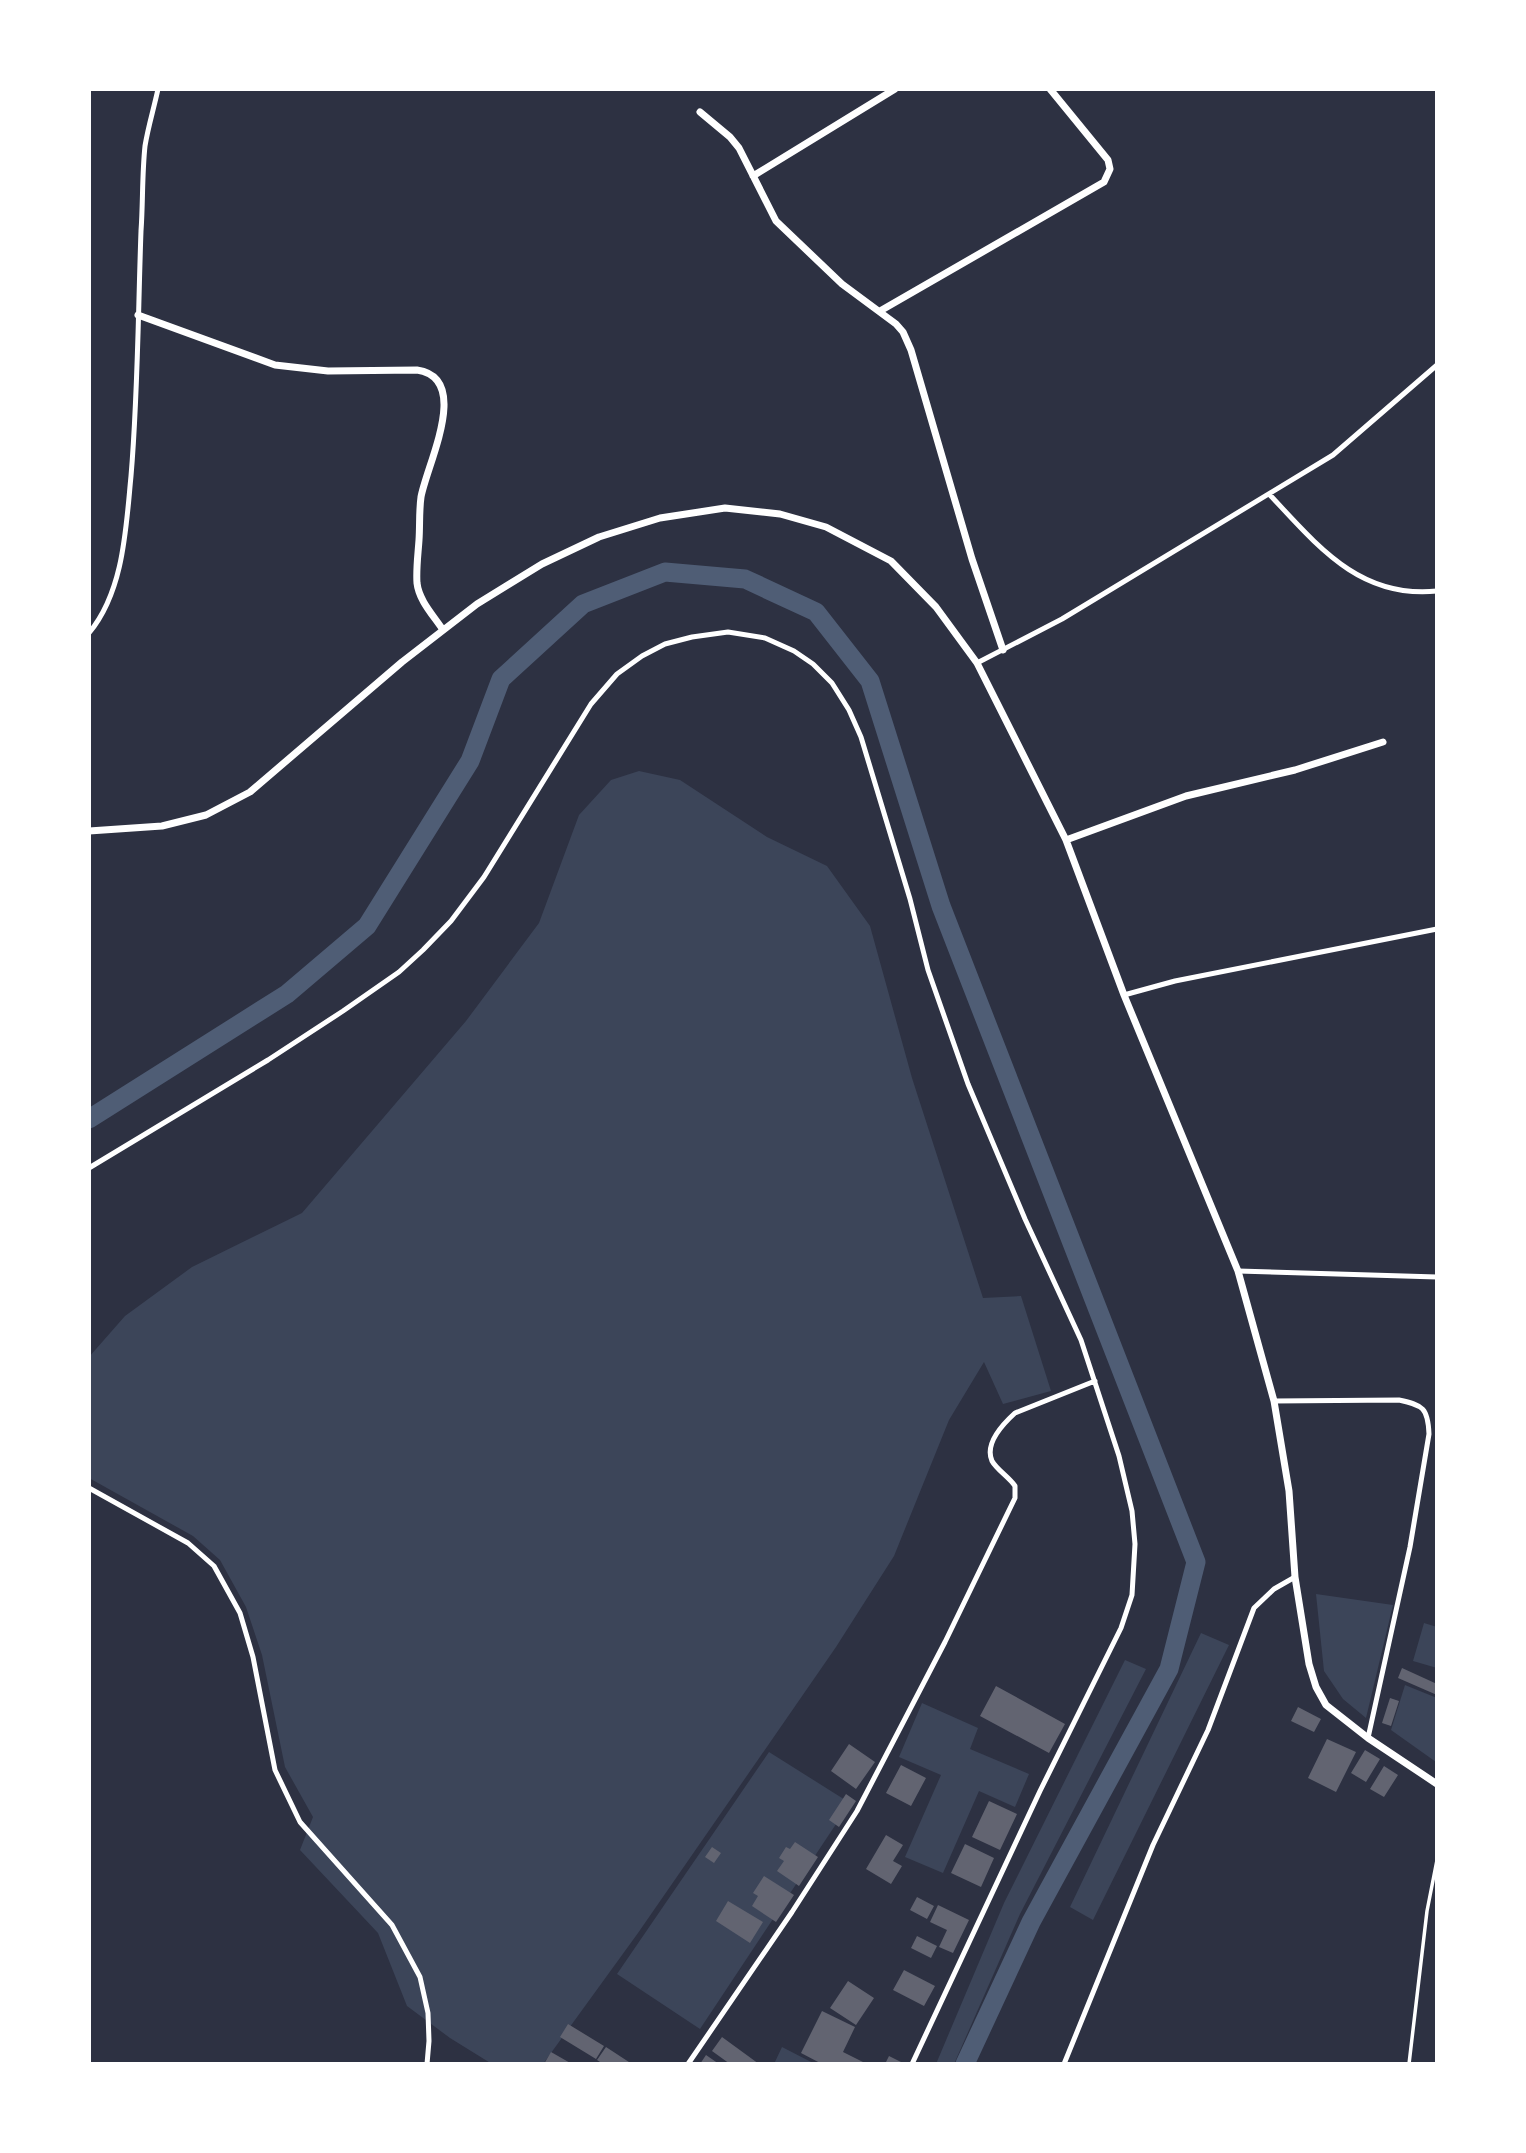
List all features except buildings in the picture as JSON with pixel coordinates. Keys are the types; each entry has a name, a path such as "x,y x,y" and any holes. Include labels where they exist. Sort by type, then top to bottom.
{"street":[{"path":"753,176 895,89"},
{"path":"880,311 1104,182 1110,169 1108,160 1050,89"},
{"path":"700,112 739,148 776,221 842,284 880,311 903,332 911,350 972,559 1003,650"},
{"path":"138,315 275,365 328,371 417,370 429,372 439,379 444,388 444,405 422,496 416,564 417,586 421,598 443,630"},
{"path":"89,831 162,826 206,815 250,792 477,604 542,565 599,537 660,519 725,508 779,514 826,527 891,561 936,607 977,663 1066,841 1124,995 1238,1271 1274,1401 1289,1491 1295,1577 1309,1664 1316,1687 1326,1705 1368,1738 1437,1784"},
{"path":"1066,841 1186,796 1295,770 1383,742"}],"lane":[{"path":"89,633 110,596 122,550 136,408 145,146 158,89"},
{"path":"977,663 1062,619 1333,456 1437,365"},
{"path":"1269,494 1321,549 1350,572 1382,587 1437,591"},
{"path":"89,1168 332,1018 399,972 423,950 451,921 484,877 592,704 617,674 642,656 665,645 692,637 728,632 765,638 794,652 813,664 832,683 849,710 877,785 928,970 968,1084 1025,1219 1082,1340 1119,1456 1132,1511 1135,1544 1132,1595 1121,1628 1040,1791 912,2064"},
{"path":"1124,995 1175,981 1437,929"},
{"path":"1238,1271 1437,1278"},
{"path":"688,2064 857,1811 945,1642 1015,1498 1015,1486 992,1460 991,1447 1000,1428 1024,1408 1095,1381"},
{"path":"1274,1401 1399,1400 1417,1404 1428,1418 1429,1434 1410,1546 1368,1738"},
{"path":"89,1488 188,1543 214,1566 240,1613 253,1657 275,1770 300,1822 392,1925 420,1977 428,2013 427,2064"},
{"path":"1063,2064 1153,1845 1208,1730 1254,1608 1274,1589 1295,1577"}],"path":[{"path":"1409,2064 1427,1911 1437,1860"}],"shaded area":[{"path":"639,771 680,780 767,837 827,866 870,926 912,1078 983,1298 1021,1296 1051,1391 1003,1404 984,1362 949,1420 894,1556 836,1647 638,1933 543,2064 492,2064 450,2038 407,2006 378,1933 300,1850 313,1817 285,1767 262,1655 246,1607 220,1560 193,1536 89,1478 89,1357 125,1316 192,1267 302,1213 466,1021 539,923 579,815 611,780"},
{"path":"1316,1594 1393,1605 1366,1718 1343,1699 1324,1671"},
{"path":"1424,1623 1437,1627 1437,1668 1413,1661"},
{"path":"1201,1633 1229,1645 1093,1920 1070,1907"},
{"path":"1125,1660 1146,1669 1020,1914 954,2064 936,2064 1004,1903"},
{"path":"1405,1685 1437,1698 1436,1762 1391,1730"},
{"path":"922,1703 978,1728 970,1749 1029,1774 1015,1807 979,1791 943,1873 905,1857 941,1775 899,1757"},
{"path":"769,1752 850,1803 700,2029 617,1974"},
{"path":"782,2047 815,2064 774,2064"}],"waterway":[{"path":"89,1119 287,994 367,926 470,761 501,679 583,604 665,572 745,579 816,612 870,681 941,906 1196,1562 1169,1669 1031,1922 965,2064"}]}
